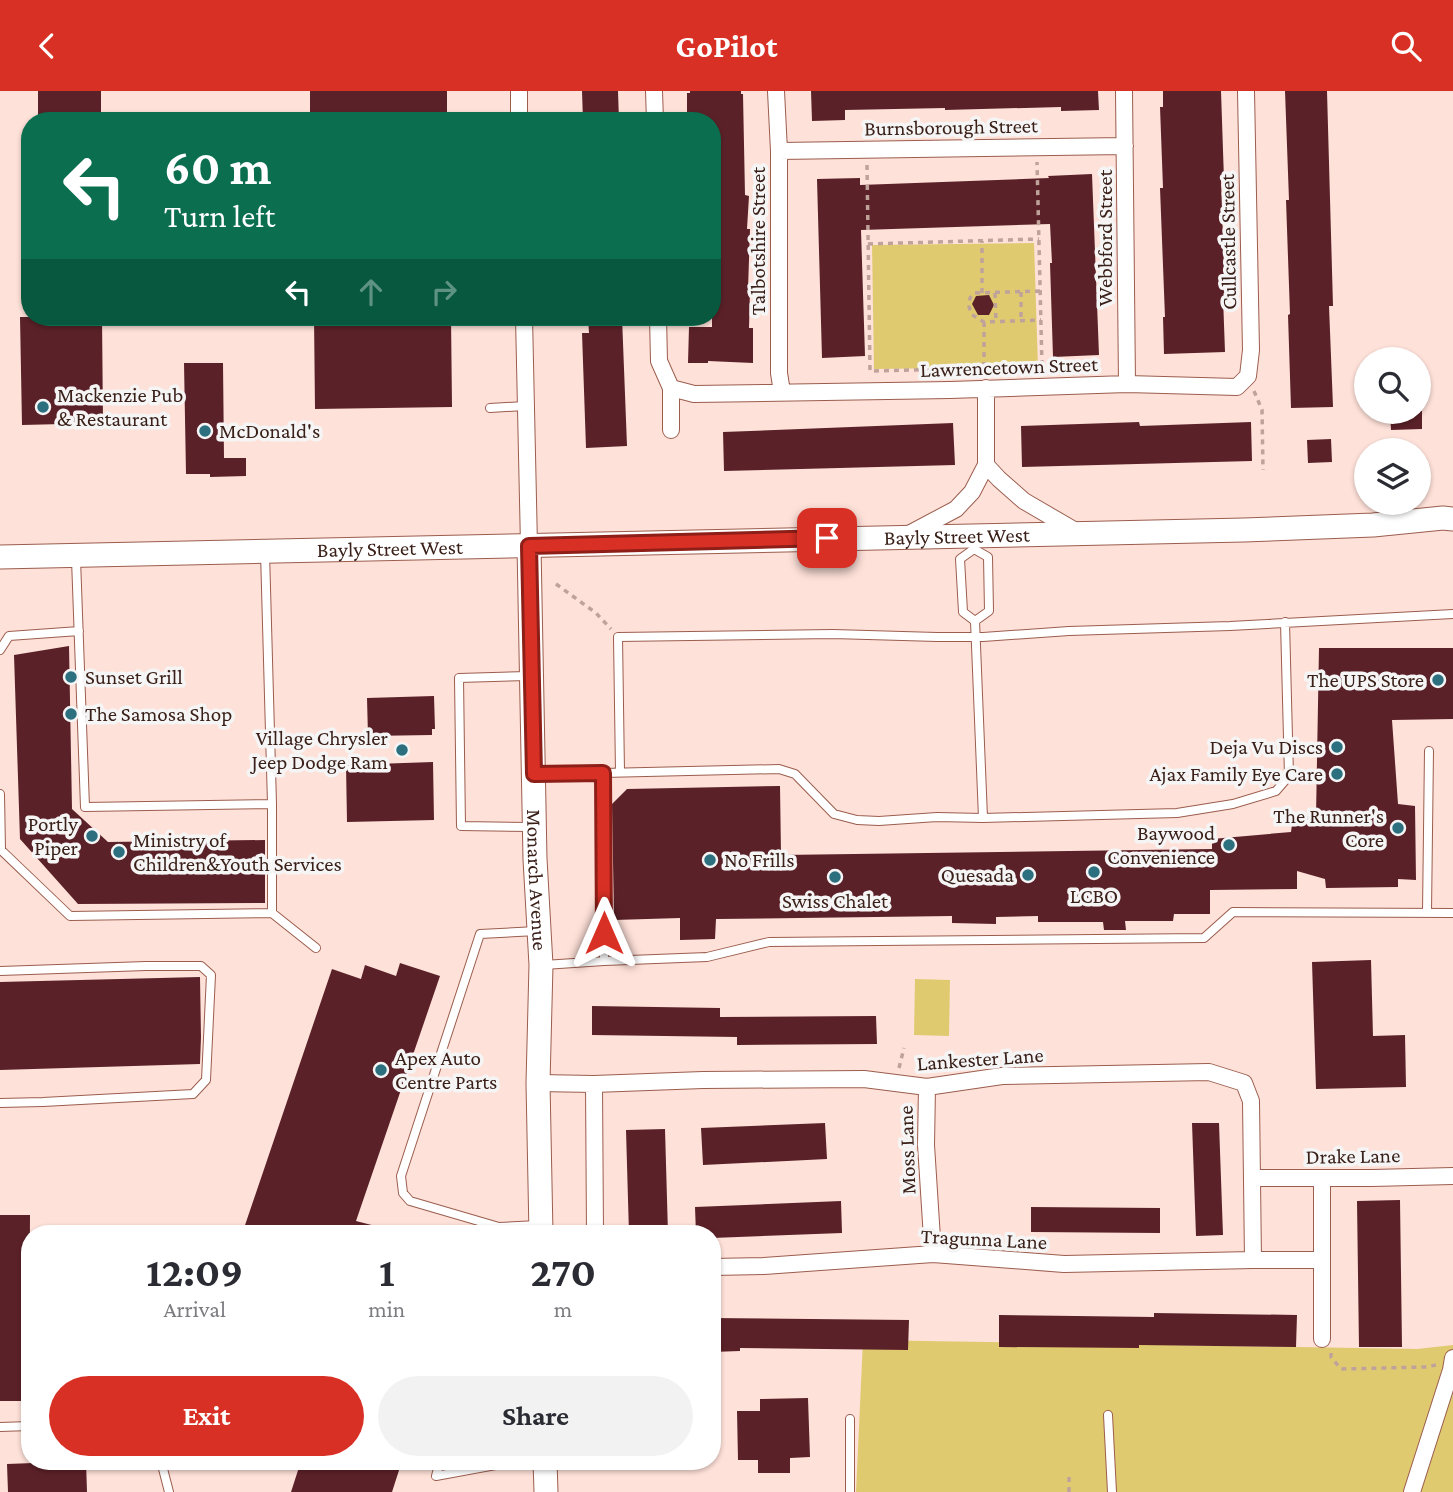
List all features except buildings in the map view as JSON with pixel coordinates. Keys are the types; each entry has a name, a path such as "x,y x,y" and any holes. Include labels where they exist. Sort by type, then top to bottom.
{"main road":[{"name":"Bayly Street West","path":"0,557 904,537 973,542 1079,533 1373,525 1453,519"},
{"name":"Monarch Avenue","path":"529,546 541,965 538,1083 541,1225"},
{"path":"545,1470 546,1492"}],"street":[{"path":"519,91 520,112"},
{"path":"654,91 655,112"},
{"name":"Talbotshire Street","path":"776,91 779,151 779,373 782,392"},
{"name":"Webbford Street","path":"1124,91 1127,384"},
{"name":"Cullcastle Street","path":"1243,381 1251,350 1246,91"},
{"name":"Burnsborough Street","path":"779,151 1125,146"},
{"name":"Monarch Avenue","path":"524,326 529,546"},
{"path":"658,326 659,361 671,388 671,430"},
{"name":"Lawrencetown Street","path":"671,388 695,394 1243,381"},
{"path":"904,537 956,509 972,492 986,465 986,388"},
{"path":"986,465 1024,501 1079,533"},
{"name":"Lankester Lane","path":"538,1083 864,1079 927,1087 1002,1076 1209,1072 1244,1083 1251,1101 1253,1260"},
{"path":"594,1084 595,1225"},
{"name":"Moss Lane","path":"927,1087 926,1146 933,1254"},
{"name":"Drake Lane","path":"1253,1178 1453,1176"},
{"path":"1321,1339 1322,1178"},
{"name":"Tragunna Lane","path":"721,1267 933,1254 1064,1264 1322,1260"},
{"path":"1412,1492 1453,1360"}],"lane":[{"path":"490,408 525,407"},
{"path":"975,621 989,611 989,576 988,557 973,542 960,559 963,612 975,621 983,818"},
{"path":"265,552 272,804 272,913"},
{"path":"76,556 85,807 272,804"},
{"path":"620,772 618,637 833,634 976,637 1453,614"},
{"path":"534,774 779,769 795,774 834,814 857,820 879,821 937,817 1177,813 1233,804 1276,791 1289,776 1285,622"},
{"path":"0,650 9,636 79,631"},
{"path":"532,676 459,678 461,827 535,827"},
{"path":"1427,912 1429,751"},
{"path":"603,773 604,961"},
{"path":"0,795 1,850 70,916 272,913 316,949"},
{"path":"541,965 707,957 769,942 1204,938 1233,912 1453,913"},
{"path":"480,1225 410,1201 403,1193 401,1176 480,934 539,930"},
{"path":"0,971 201,966 211,975 206,1080 193,1094 0,1103"},
{"path":"1108,1415 1112,1492"},
{"path":"850,1419 850,1492"},
{"path":"0,1427 21,1426"},
{"path":"163,1470 169,1492"},
{"path":"438,1470 436,1476 469,1470"}],"path":[{"path":"867,149 870,371 1042,367 1036,146"},
{"path":"868,244 1039,239"},
{"path":"982,241 982,293"},
{"path":"1040,291 974,293 970,297 969,306 971,314 984,322 1041,320"},
{"path":"995,292 996,322"},
{"path":"1021,292 1021,320"},
{"path":"984,322 984,368"},
{"path":"1243,381 1262,409 1263,470"},
{"path":"556,584 596,613 618,637"},
{"path":"1321,1339 1331,1346 1331,1357 1341,1369 1425,1367 1453,1360"},
{"path":"1069,1472 1069,1492"}],"shaded area":[{"path":"1034,243 1038,367 874,369 872,245"},
{"path":"915,979 950,980 949,1036 914,1035"},
{"path":"863,1340 1417,1349 1453,1345 1453,1492 856,1492"}],"place":[{"name":"Mackenzie Pub & Restaurant","path":"43,407"},
{"name":"McDonald's","path":"205,431"},
{"name":"Sunset Grill","path":"71,677"},
{"name":"The UPS Store","path":"1438,680"},
{"name":"The Samosa Shop","path":"71,714"},
{"name":"Deja Vu Discs","path":"1337,747"},
{"name":"Village Chrysler Jeep Dodge Ram","path":"402,750"},
{"name":"Ajax Family Eye Care","path":"1337,774"},
{"name":"The Runner's Core","path":"1398,828"},
{"name":"Portly Piper","path":"92,836"},
{"name":"Baywood Convenience","path":"1229,845"},
{"name":"Ministry of Children&Youth Services","path":"119,852"},
{"name":"No Frills","path":"710,860"},
{"name":"LCBO","path":"1094,872"},
{"name":"Quesada","path":"1028,875"},
{"name":"Swiss Chalet","path":"835,877"},
{"name":"Apex Auto Centre Parts","path":"381,1070"}],"route":[{"path":"604,933 603,773 534,774 529,546 827,538"}]}
